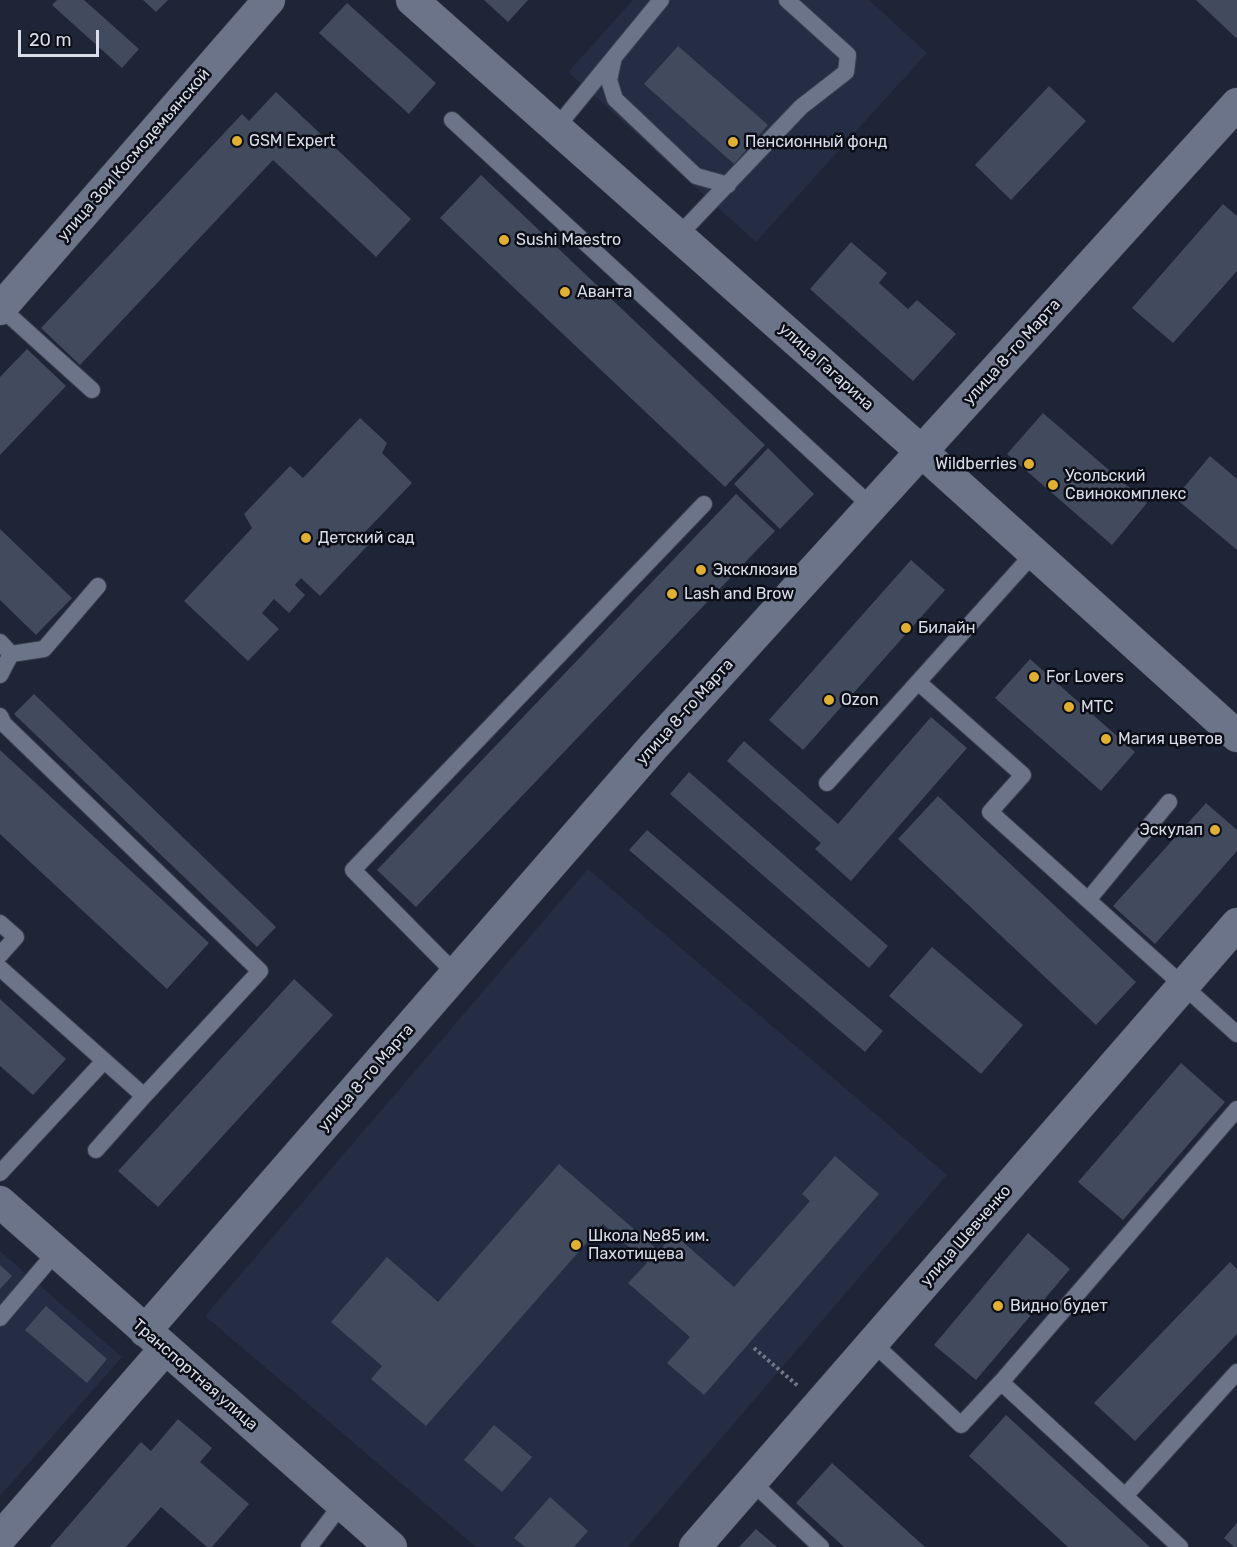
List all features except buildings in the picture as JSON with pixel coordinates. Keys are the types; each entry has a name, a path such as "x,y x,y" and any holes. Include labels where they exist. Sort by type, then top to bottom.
{"street":[{"name":"улица Зои Космодемьянской","path":"3,300 269,0"},
{"name":"улица Гагарина","path":"412,0 921,451 1237,736"},
{"name":"улица 8-го Марта","path":"0,1538 155,1340 456,974 654,746 1237,104"},
{"name":"улица Шевченко","path":"699,1546 819,1404 1237,924"},
{"name":"Транспортная улица","path":"0,1202 391,1547"}],"lane":[{"path":"556,128 661,0"},
{"path":"678,236 801,107 846,72 848,55 788,0"},
{"path":"614,57 609,80 615,99 696,176 728,186"},
{"path":"452,120 872,506"},
{"path":"3,300 92,390"},
{"path":"456,974 353,870 704,504"},
{"path":"827,783 1034,553"},
{"path":"0,675 6,648 44,649 98,586"},
{"path":"918,681 1023,775 990,812 1237,1034"},
{"path":"0,716 4,724 260,971 96,1150"},
{"path":"1088,900 1169,802"},
{"path":"0,923 16,938 0,955"},
{"path":"0,968 144,1096"},
{"path":"0,1173 104,1061"},
{"path":"873,1343 961,1425 996,1388 1237,1109"},
{"path":"0,1318 56,1252"},
{"path":"1125,1496 1237,1372"},
{"path":"996,1388 1001,1382 1180,1547"},
{"path":"752,1482 821,1547"},
{"path":"309,1547 342,1504"}],"path":[{"path":"754,1348 819,1404"}],"shaded area":[{"path":"633,0 869,0 927,53 756,242 568,72"},
{"name":"Школа №85 им. Пахотищева","path":"588,869 947,1175 628,1547 476,1547 205,1316"},
{"path":"0,1251 122,1357 0,1496"}],"place":[{"name":"GSM Expert","path":"237,141"},
{"name":"Пенсионный фонд","path":"733,142"},
{"name":"Sushi Maestro","path":"504,240"},
{"name":"Аванта","path":"565,292"},
{"name":"Wildberries","path":"1029,464"},
{"name":"Усольский Свинокомплекс","path":"1053,485"},
{"name":"Детский сад","path":"306,538"},
{"name":"Эксклюзив","path":"701,570"},
{"name":"Lash and Brow","path":"672,594"},
{"name":"Билайн","path":"906,628"},
{"name":"For Lovers","path":"1034,677"},
{"name":"Ozon","path":"829,700"},
{"name":"МТС","path":"1069,707"},
{"name":"Магия цветов","path":"1106,739"},
{"name":"Эскулап","path":"1215,830"},
{"name":"Школа №85 им. Пахотищева","path":"576,1245"},
{"name":"Видно будет","path":"998,1306"}]}
